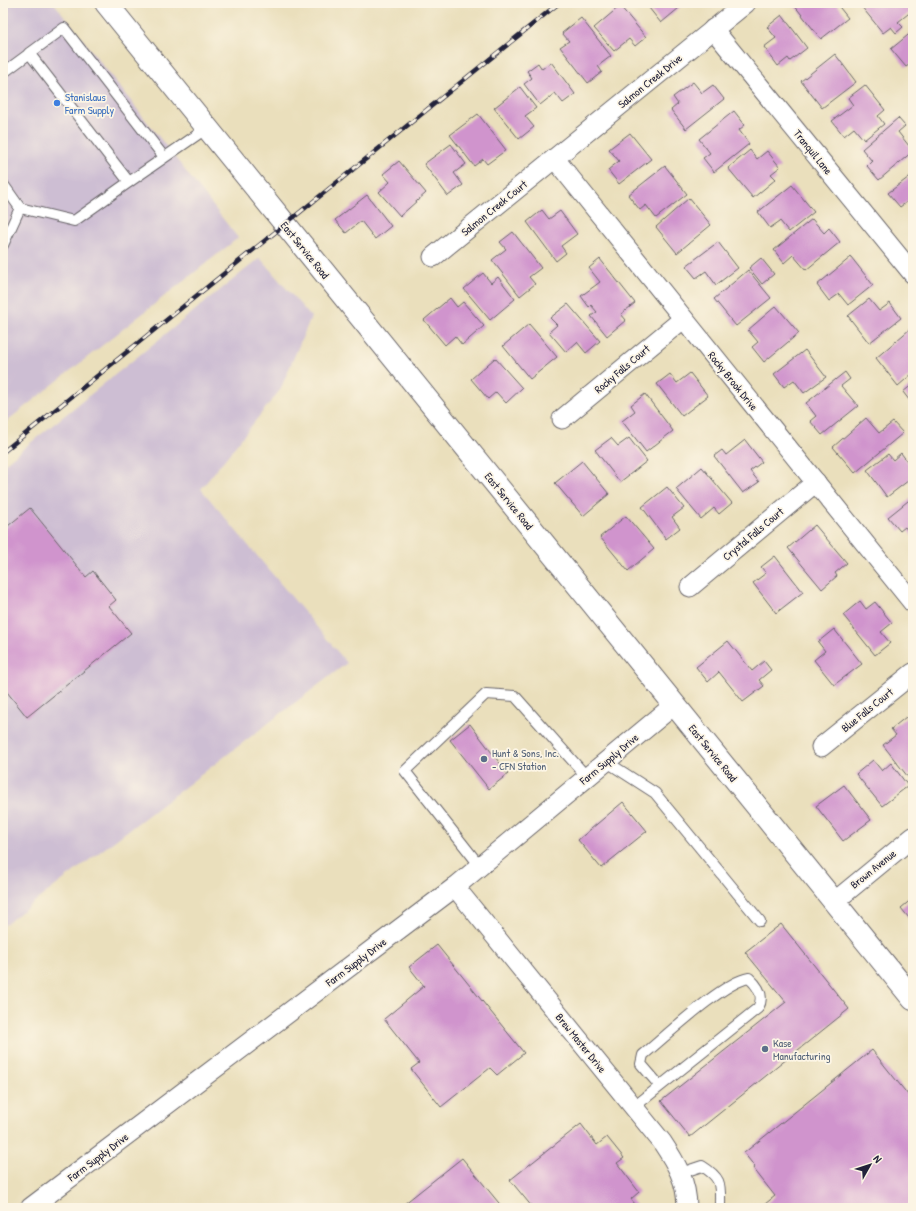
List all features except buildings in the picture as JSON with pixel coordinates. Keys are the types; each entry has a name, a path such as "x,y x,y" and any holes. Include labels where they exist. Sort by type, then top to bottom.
{"street":[{"name":"East Service Road","path":"106,3 913,999"},
{"name":"Salmon Creek Drive","path":"555,159 746,3"},
{"name":"Tranquil Lane","path":"713,29 913,274"},
{"name":"Salmon Creek Court","path":"433,257 555,159"},
{"name":"Rocky Brook Drive","path":"555,159 913,603"},
{"name":"Rocky Falls Court","path":"562,419 683,319"},
{"name":"Crystal Falls Court","path":"690,587 816,482"},
{"name":"Blue Falls Court","path":"821,747 913,673"},
{"name":"Farm Supply Drive","path":"30,1208 455,887 674,705"},
{"name":"Brown Avenue","path":"834,902 913,837"},
{"name":"Brew Master Drive","path":"455,887 662,1142 678,1165 684,1182 687,1208"}],"lane":[{"path":"3,72 64,28 164,157"},
{"path":"29,53 129,182"},
{"path":"3,184 20,208 74,221 207,128"},
{"path":"3,245 20,208"},
{"path":"480,866 405,771 486,694 515,696 587,778"},
{"path":"606,762 655,793 760,921"},
{"path":"634,1107 758,1008 762,996 756,984 749,978 741,979 724,989 644,1055 641,1064 660,1086"},
{"path":"681,1173 702,1166 715,1174 720,1185 720,1208"}],"shaded area":[{"path":"3,3 54,3 238,238 3,424"},
{"path":"260,258 311,317 280,390 201,489 347,663 3,926 3,465"}],"railway":[{"path":"3,452 559,3"}],"place":[{"name":"Stanislaus Farm Supply","path":"57,103"},
{"name":"Hunt & Sons, Inc. - CFN Station","path":"484,759"},
{"name":"Kase Manufacturing","path":"765,1049"}]}
